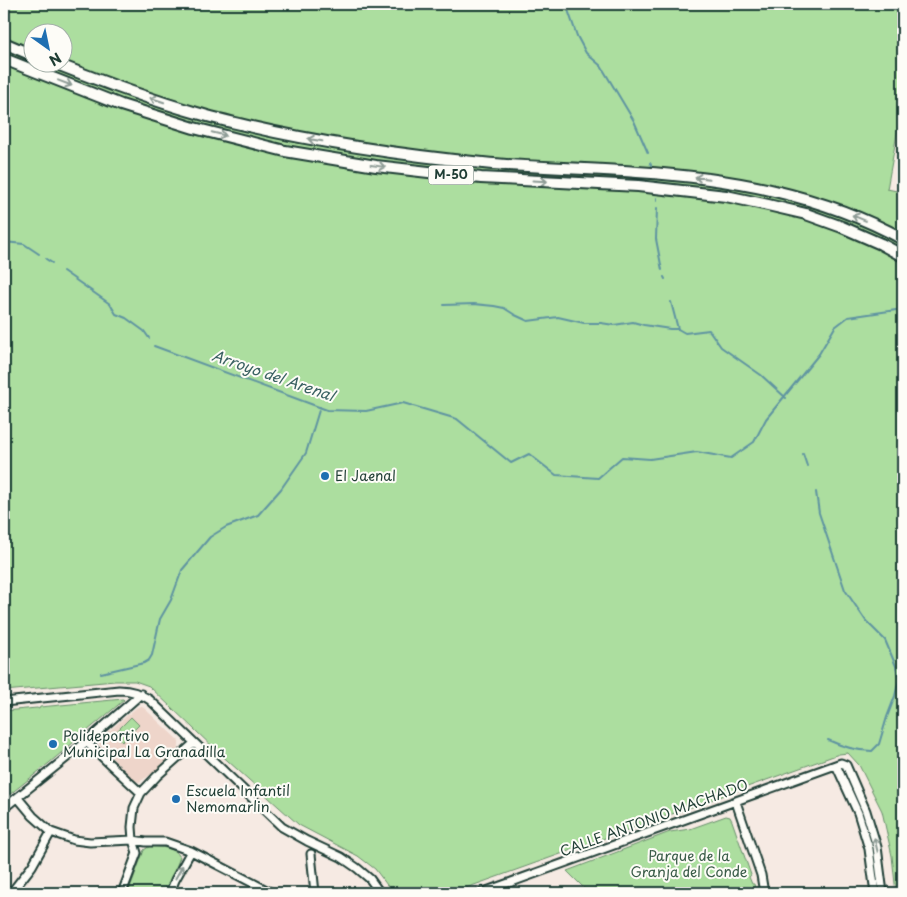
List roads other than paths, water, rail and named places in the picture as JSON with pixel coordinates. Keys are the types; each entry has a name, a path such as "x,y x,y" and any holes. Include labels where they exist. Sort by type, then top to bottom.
{"highway":[{"path":"4,43 22,51"},
{"name":"M-50","path":"4,58 121,105 194,128 285,151 376,166 481,178 638,186 726,196 806,214 850,230 903,256"},
{"name":"M-50","path":"72,70 124,90 198,114 287,135 380,151 485,163 638,172 728,181 773,190 848,213 903,239"}],"street":[{"path":"4,702 119,690 131,690 141,694 150,700 282,827 307,842 341,857 358,868 370,879 380,893"},
{"path":"4,808 86,742 141,694"},
{"path":"86,742 141,792"},
{"path":"122,893 137,853 133,840 132,826 134,808 141,792 194,742"},
{"path":"875,893 869,849 858,813 836,765 844,764 847,766 866,811 878,847 883,893"},
{"name":"CALLE ANTONIO MACHADO","path":"481,893 836,765"},
{"path":"840,773 842,768 847,766"},
{"path":"18,798 33,816 52,832 74,840 90,842 133,840 165,842 191,851 272,893"},
{"path":"736,802 761,875 764,893"},
{"path":"11,893 32,866 52,832"},
{"path":"170,893 191,851"},
{"path":"311,854 315,893"}],"waterway":[{"path":"563,4 567,7 577,36 586,53 601,66 634,121 648,153"},
{"path":"657,208 656,239 662,270"},
{"name":"Arroyo del Arenal","path":"4,242 24,244 39,254"},
{"name":"Arroyo del Arenal","path":"46,259 52,263"},
{"name":"Arroyo del Arenal","path":"63,271 110,304 116,314 126,318 144,331 149,338"},
{"path":"671,302 678,329 685,333 709,330 721,347 761,375 786,398"},
{"path":"444,305 474,304 494,306 504,308 528,321 558,317 584,323 614,325 633,322 678,329"},
{"name":"Arroyo del Arenal","path":"154,346 327,410 366,411 403,403 457,419 511,463 529,454 556,475 598,478 622,457 650,459 697,452 731,458 754,442 766,419 819,354 835,327 848,317 903,309"},
{"path":"101,673 144,663 149,660 152,655 160,619 171,600 182,570 210,537 226,527 258,515 281,489 306,453 320,407"},
{"path":"803,454 807,466"},
{"path":"816,492 819,513 845,590 866,621 885,640 896,666 899,680 879,744 872,751 850,748 828,740"}],"place":[{"name":"El Jaenal","path":"325,476"},
{"name":"Polideportivo Municipal La Granadilla","path":"53,744"},
{"name":"Escuela Infantil Nemomarlin","path":"176,799"}],"park label":[{"name":"Parque de la Granja del Conde","path":"689,864"}]}
